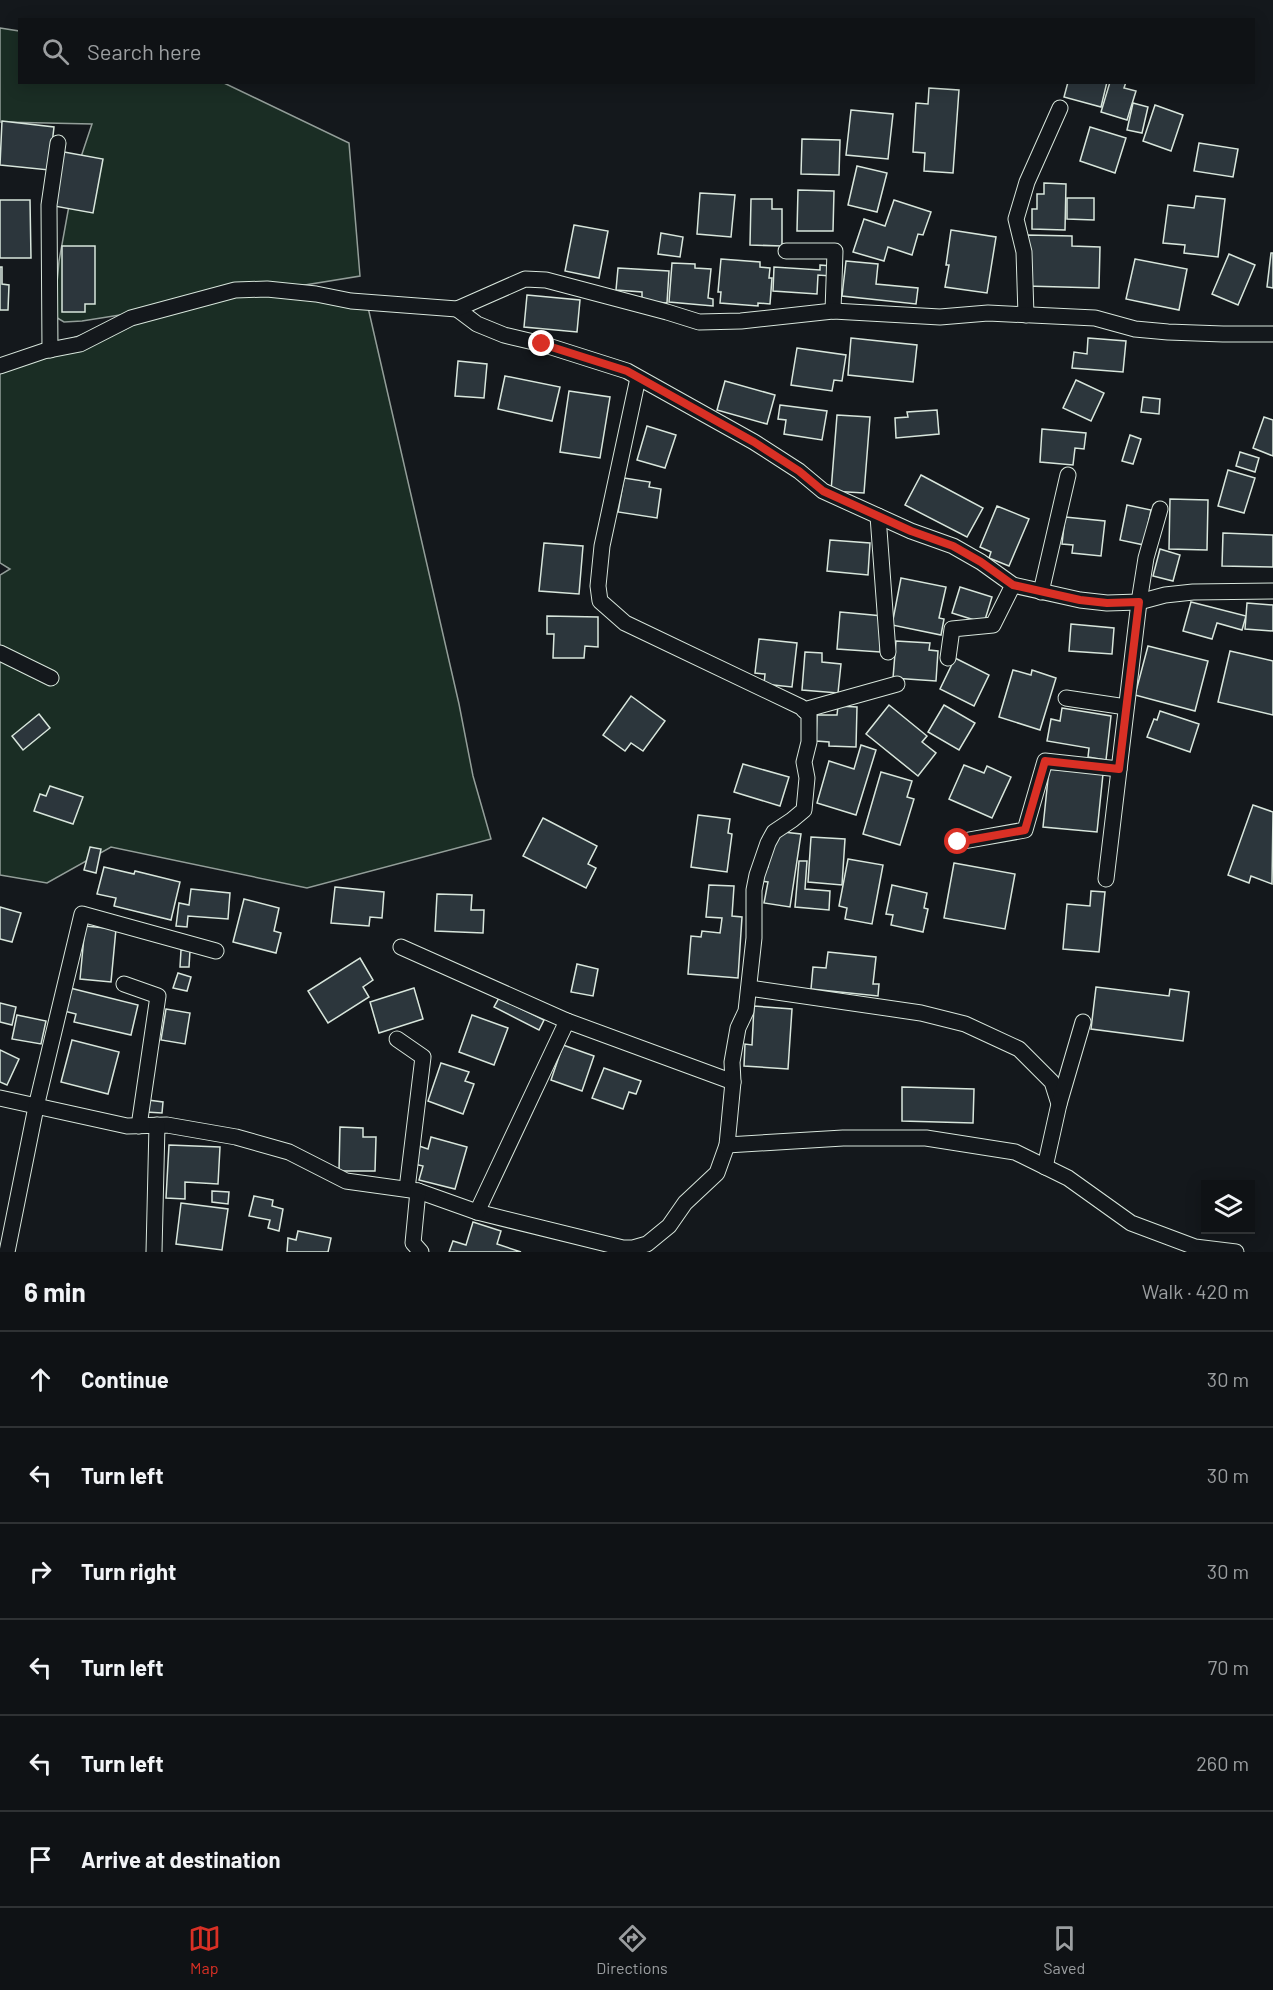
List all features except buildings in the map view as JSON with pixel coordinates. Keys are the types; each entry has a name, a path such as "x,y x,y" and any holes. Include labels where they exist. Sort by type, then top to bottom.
{"street":[{"path":"1026,315 1024,252 1016,219 1027,182 1060,108"},
{"path":"50,350 49,205 58,143"},
{"path":"786,251 835,251 833,311"},
{"path":"0,366 50,350 80,344 131,318 236,290 267,289 316,294 351,301 457,309 525,279 546,280 699,322 741,321 833,311 940,317 988,313 1095,318 1135,329 1168,332 1273,334"},
{"path":"457,309 477,324 504,335 527,339 627,371 754,442 799,471 823,491 953,546 981,562 1013,585 1080,600 1107,603 1139,602 1165,595 1193,592 1273,591"},
{"path":"0,1098 127,1126 167,1125 236,1137 289,1152 346,1181 412,1190 477,1212 633,1250 647,1244 669,1226 685,1203 717,1173 727,1145 733,1082 732,1062 738,1028 746,1011 754,938 754,890 757,875 774,832 804,810 807,778 804,762 809,742 809,715 801,707 625,623 600,601 598,586 602,546 638,378"},
{"path":"1041,592 1068,475"},
{"path":"1106,879 1139,602 1146,558 1160,509"},
{"path":"878,516 888,652"},
{"path":"948,658 952,629 993,625 1013,585"},
{"path":"0,653 51,678"},
{"path":"804,710 897,684"},
{"path":"1066,698 1126,707"},
{"path":"958,842 1025,830 1045,761 1119,769"},
{"path":"7,1252 36,1107 82,914 216,951"},
{"path":"401,947 567,1021 733,1082"},
{"path":"124,984 158,996 139,1126"},
{"path":"749,988 921,1013 965,1024 1018,1048 1052,1082 1059,1104"},
{"path":"477,1212 567,1021"},
{"path":"1046,1167 1059,1104 1083,1022"},
{"path":"397,1039 423,1057 412,1190 413,1243 421,1252"},
{"path":"154,1252 157,1125"},
{"path":"727,1145 843,1138 926,1138 1016,1152 1068,1178 1131,1224 1195,1247 1236,1252"}],"green space":[{"path":"0,28 18,31 18,84 226,84 349,143 360,276 274,290 367,303 459,704 473,776 491,839 307,888 111,847 47,883 0,875 0,575 10,569 0,563 0,363 131,318 177,306 82,321 64,322 54,316 59,261 74,178 92,124 0,122"}],"route":[{"path":"542,344 627,371 754,442 799,471 823,491 911,531 953,546 981,562 1013,585 1080,600 1107,603 1139,602 1119,769 1045,761 1025,830 958,842"}]}
